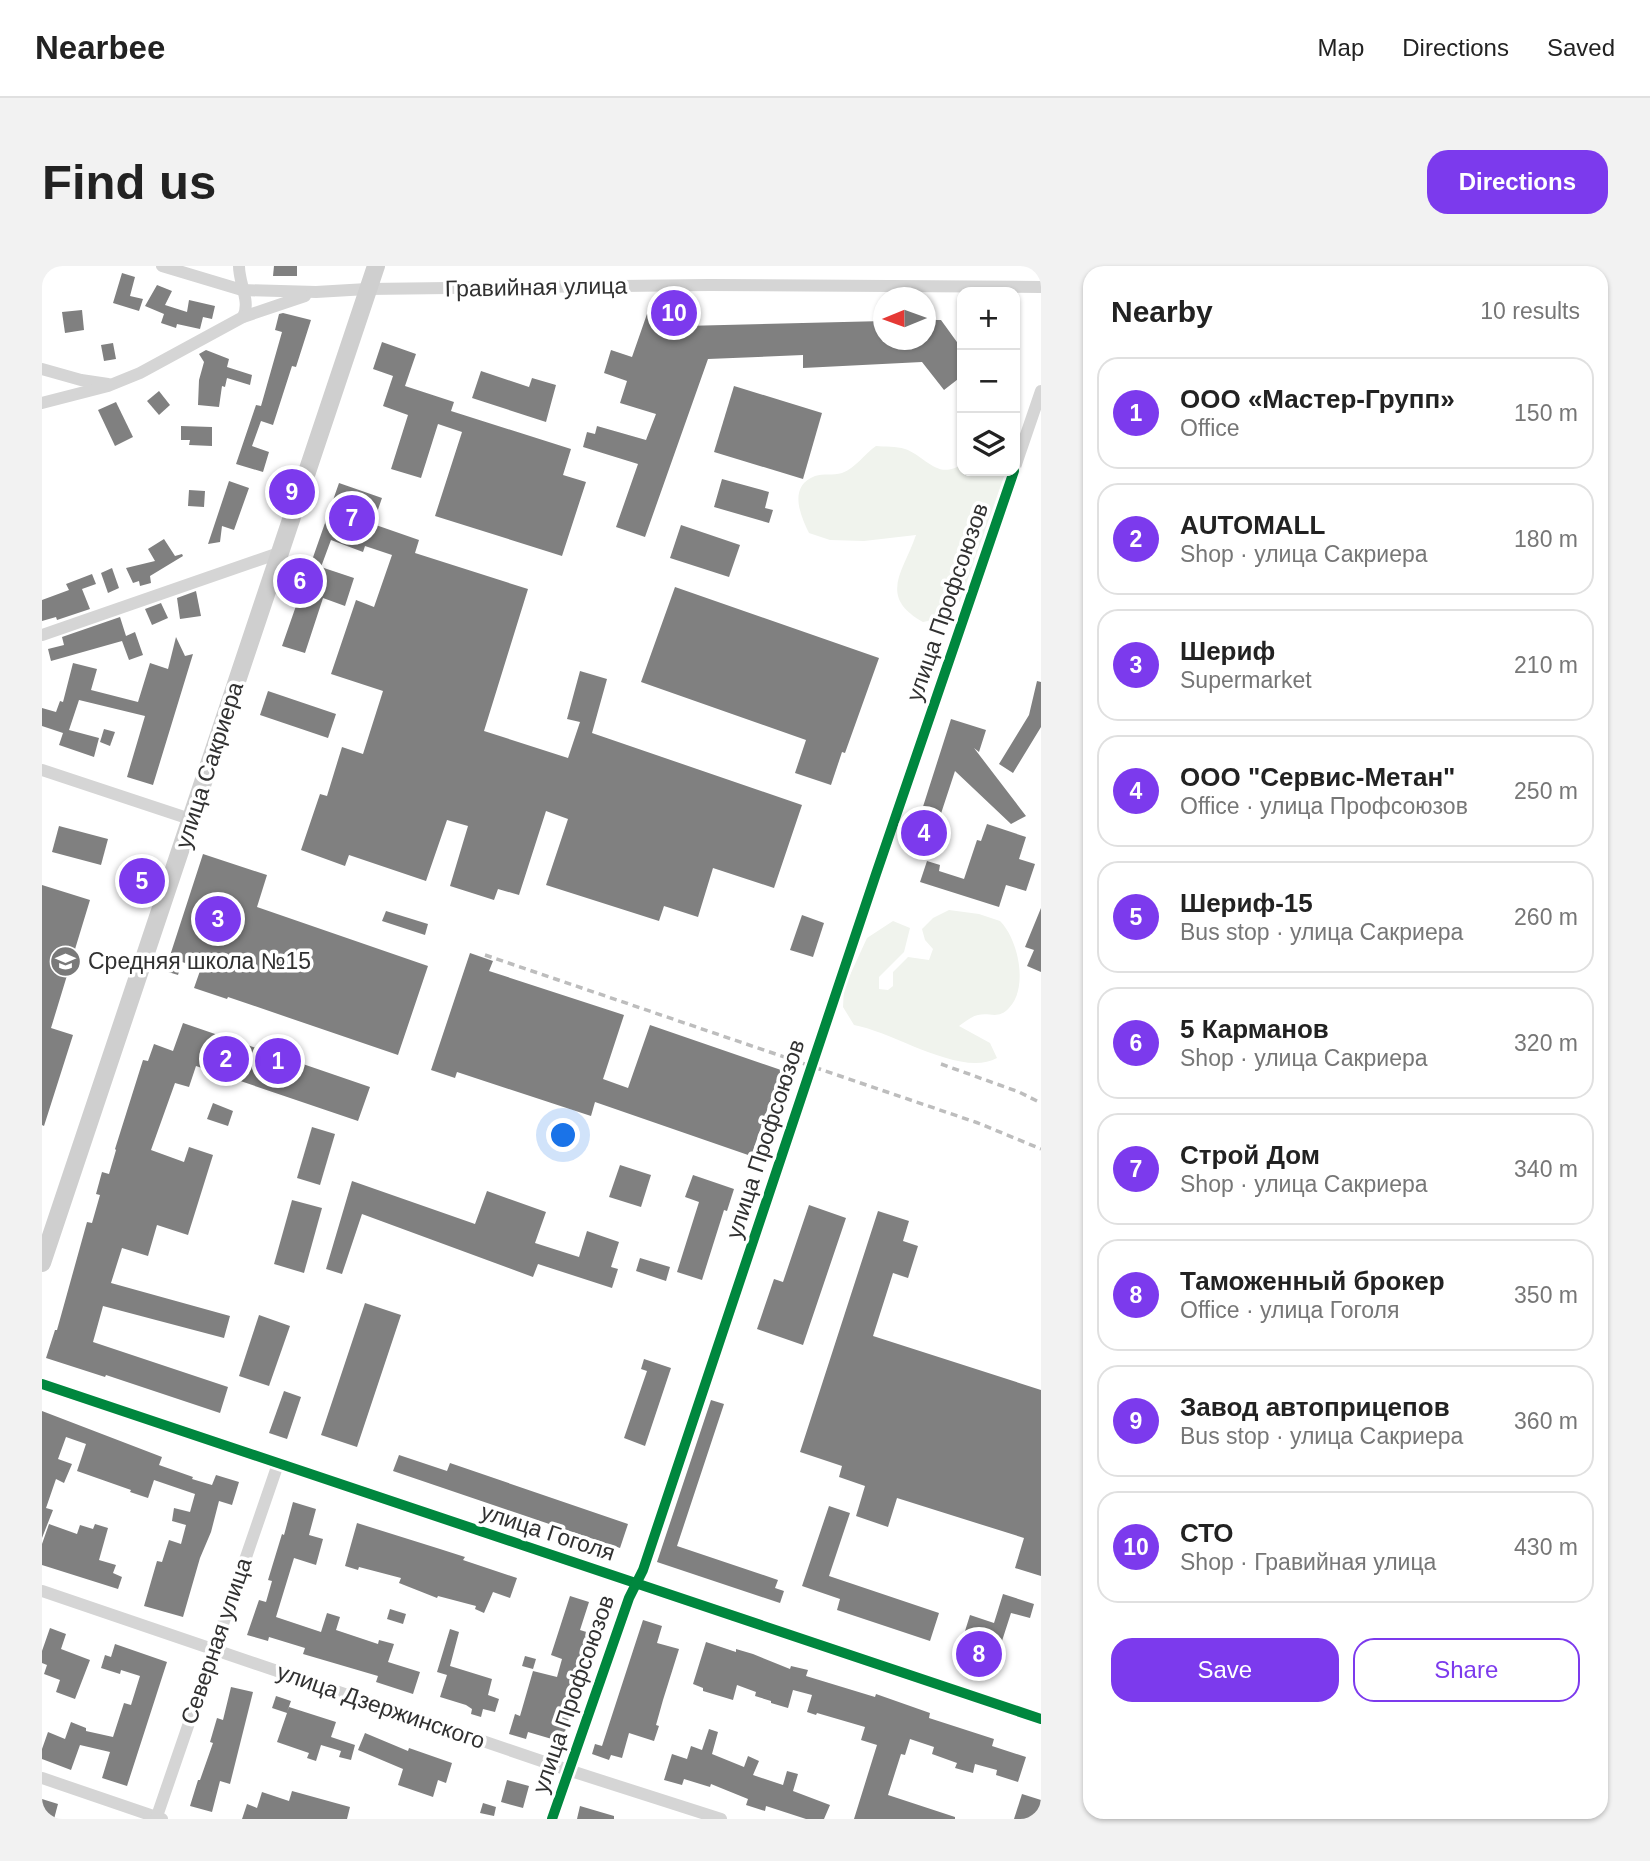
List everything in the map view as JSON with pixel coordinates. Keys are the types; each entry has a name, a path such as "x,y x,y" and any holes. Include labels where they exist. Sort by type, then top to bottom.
{"street":[{"name":"Гравийная улица","path":"162,266 242,290 316,292 709,285 1041,287"},
{"path":"239,266 242,290 247,301 247,310 243,317"},
{"name":"улица Сакриера","path":"42,1263 376,266"},
{"path":"42,403 112,385 140,373 243,317 316,292"},
{"path":"42,369 112,385"},
{"name":"улица Профсоюзов","path":"1020,452 1041,391"},
{"name":"улица Профсоюзов","path":"552,1819 635,1584 643,1570 1012,476"},
{"path":"42,635 279,553"},
{"path":"42,770 190,819"},
{"name":"улица Гоголя","path":"42,1384 1041,1719"},
{"name":"Северная улица","path":"159,1818 278,1464"},
{"name":"улица Дзержинского","path":"42,1591 568,1770 721,1819"},
{"path":"42,1778 159,1818"}],"shaded area":[{"path":"876,446 894,447 912,452 939,469 957,467 957,476 1004,476 960,601 948,617 923,622 909,612 897,593 901,571 916,535 864,541 830,540 809,533 798,501 801,487 815,476 847,471"},
{"path":"949,910 979,914 1000,921 1012,939 1019,963 1019,988 1009,1008 998,1015 976,1016 959,1026 990,1043 997,1058 982,1063 946,1058 854,1025 843,1007 844,988 867,938 893,921 910,928 904,952 879,977 879,989 888,990 893,986 893,972 908,957 929,960 933,949 925,940 922,929 933,918"}],"building":[{"path":"274,266 297,266 297,276 273,276"},
{"path":"122,273 135,277 130,296 143,299 139,311 113,303"},
{"path":"157,285 172,291 165,305 187,312 189,300 215,306 212,319 203,317 200,329 177,324 176,328 161,323 164,314 145,306"},
{"path":"82,310 84,330 65,333 62,312"},
{"path":"279,314 311,320 296,367 292,366 273,425 261,421 252,446 269,452 263,472 236,464 256,405 261,406 282,332 275,330"},
{"path":"647,314 684,326 873,321 873,350 936,350 936,320 941,320 957,342 957,380 944,390 922,362 803,368 803,355 708,359 645,537 616,527 638,464 583,447 587,432 595,434 597,426 646,440 656,414 620,403 627,381 604,373 611,350 632,357"},
{"path":"382,342 416,354 405,386 454,402 451,411 571,449 563,475 586,482 562,556 435,516 462,432 438,424 421,478 391,469 408,415 383,406 393,376 373,369"},
{"path":"113,343 116,359 104,361 101,345"},
{"path":"206,350 229,359 227,367 252,375 250,385 227,378 225,387 222,386 219,407 198,405 199,380 204,362 199,354"},
{"path":"481,371 529,387 532,378 556,385 546,422 472,398"},
{"path":"734,386 822,413 803,479 714,452"},
{"path":"159,391 170,405 159,415 147,401"},
{"path":"116,402 133,437 115,446 98,410"},
{"path":"181,426 212,427 212,446 189,445 190,440 181,440"},
{"path":"722,479 769,492 765,508 773,510 769,523 714,507"},
{"path":"229,481 249,488 234,530 222,526 220,542 208,544"},
{"path":"339,483 382,498 373,524 419,540 415,553 528,589 484,731 568,758 580,722 567,719 580,671 607,679 592,733 802,805 774,888 713,868 698,917 664,906 659,921 546,885 568,819 546,811 519,895 498,889 494,900 450,886 468,826 447,820 426,881 349,855 345,866 301,850 320,794 327,796 342,747 363,754 383,691 331,674 356,600 374,607 392,555 365,546 363,552 331,540 321,567 354,578 345,606 323,598 305,653 282,646"},
{"path":"189,490 205,491 204,507 188,506"},
{"path":"681,525 740,545 729,577 670,558"},
{"path":"164,539 175,556 183,556 150,576 151,583 140,586 139,581 133,583 126,568 155,561 148,549"},
{"path":"112,568 119,588 108,593 101,573"},
{"path":"92,574 96,584 82,589 90,609 57,620 56,617 42,621 42,600 69,590 66,584"},
{"path":"675,587 879,658 831,785 795,773 806,740 641,682"},
{"path":"196,591 201,616 180,619 177,598"},
{"path":"161,603 168,618 152,625 145,609"},
{"path":"120,617 126,636 135,632 143,655 129,660 122,641 51,661 48,649 64,645 62,637"},
{"path":"176,637 185,656 193,654 153,785 127,777 145,716 79,700 69,730 99,738 94,757 59,745 63,733 42,726 42,708 56,712 60,701 63,702 73,663 97,669 91,690 138,702 150,663 168,669"},
{"path":"1037,681 1041,682 1041,727 1013,773 999,764 1029,715"},
{"path":"268,691 336,714 328,738 260,715"},
{"path":"951,719 986,730 979,752 974,748 1026,816 1011,824 955,771 930,847 912,841"},
{"path":"104,729 115,732 110,746 100,742"},
{"path":"987,824 1026,837 1019,859 1035,864 1026,891 1006,885 999,907 920,882 927,861 940,865 939,871 964,879 977,840 981,841"},
{"path":"59,826 108,839 101,865 52,852"},
{"path":"203,854 267,875 257,907 428,966 398,1055 194,988 201,968 182,962 178,975 165,971"},
{"name":"Средняя школа №15","path":"42,885 90,900 51,1028 73,1035 44,1126 42,1125"},
{"path":"1041,908 1041,972 1027,966 1034,950 1025,947"},
{"path":"386,911 428,924 425,935 382,921"},
{"path":"802,915 824,923 813,957 790,950"},
{"path":"470,953 493,961 489,971 624,1015 603,1079 628,1088 650,1025 781,1070 751,1156 595,1102 591,1116 457,1072 455,1078 431,1070"},
{"path":"183,1023 370,1087 358,1121 196,1066 189,1087 175,1083 151,1150 184,1162 189,1147 213,1155 188,1235 157,1225 148,1256 122,1248 111,1283 230,1316 224,1338 103,1306 93,1342 228,1387 220,1413 46,1358 57,1330 87,1222 92,1223 100,1195 96,1194 102,1172 109,1174 143,1060 148,1061 154,1044 173,1051"},
{"path":"213,1103 233,1111 228,1126 207,1119"},
{"path":"312,1127 335,1134 320,1185 297,1178"},
{"path":"620,1165 651,1175 641,1207 609,1197"},
{"path":"693,1175 734,1189 727,1211 724,1210 702,1280 677,1272 699,1202 685,1197"},
{"path":"352,1181 475,1224 487,1191 546,1212 535,1243 579,1257 587,1231 619,1242 611,1267 618,1269 612,1288 538,1264 533,1277 362,1214 342,1274 326,1269"},
{"path":"292,1200 322,1208 304,1273 274,1264"},
{"path":"809,1205 846,1218 803,1345 757,1329 774,1279 783,1282"},
{"path":"878,1211 909,1221 903,1241 918,1246 908,1278 893,1273 873,1336 1041,1390 1041,1576 1015,1568 1024,1538 897,1498 888,1527 856,1516 865,1486 839,1477 842,1466 800,1452"},
{"path":"640,1258 670,1267 666,1281 636,1271"},
{"path":"365,1303 401,1315 357,1447 321,1435"},
{"path":"259,1315 290,1326 269,1386 239,1376"},
{"path":"644,1359 671,1368 645,1446 624,1438 647,1371 641,1369"},
{"path":"284,1391 301,1397 287,1439 269,1433"},
{"path":"711,1400 724,1404 677,1546 778,1580 775,1588 784,1591 780,1603 657,1562"},
{"path":"42,1411 162,1457 159,1465 193,1477 192,1479 212,1485 216,1475 239,1482 232,1505 219,1501 183,1617 144,1606 157,1561 162,1562 169,1540 181,1544 186,1525 172,1521 174,1508 190,1512 195,1494 154,1480 148,1498 77,1471 86,1444 66,1437 58,1459 72,1464 64,1483 56,1479 46,1508 53,1510 42,1538"},
{"path":"399,1455 447,1471 450,1463 628,1524 620,1548 393,1471"},
{"path":"293,1502 316,1509 309,1535 323,1539 316,1565 294,1558 276,1617 321,1632 327,1613 340,1617 336,1630 378,1644 379,1640 394,1644 388,1662 420,1672 413,1694 376,1682 378,1676 303,1654 305,1648 269,1637 268,1641 247,1635 259,1600 266,1602 272,1581 268,1580"},
{"path":"829,1506 850,1513 829,1576 939,1613 930,1641 837,1610 840,1599 802,1586"},
{"path":"357,1523 465,1557 463,1560 517,1578 510,1598 493,1592 484,1613 475,1609 476,1606 438,1596 437,1598 399,1583 401,1578 345,1566"},
{"path":"49,1524 77,1534 80,1525 93,1529 95,1524 108,1528 99,1560 116,1565 113,1573 122,1577 118,1589 42,1565 42,1544"},
{"path":"1003,1594 1034,1604 1030,1618 1011,1613 992,1672 956,1660 970,1615 994,1623"},
{"path":"570,1596 589,1602 580,1630 593,1634 573,1695 562,1742 528,1732 526,1739 509,1734 515,1714 520,1716 533,1671 557,1677 562,1659 551,1655"},
{"path":"390,1609 406,1614 403,1624 387,1619"},
{"path":"643,1620 662,1626 657,1643 679,1649 656,1725 659,1726 654,1741 629,1733 622,1758 611,1755 609,1760 592,1754 595,1744 602,1746"},
{"path":"50,1628 66,1634 61,1649 90,1660 75,1699 56,1692 60,1680 44,1674 47,1665 42,1663 42,1651"},
{"path":"450,1629 459,1632 450,1666 492,1679 488,1695 499,1699 495,1712 483,1709 481,1717 471,1714 472,1709 466,1705 440,1697 447,1675 437,1672"},
{"path":"706,1642 736,1652 736,1649 753,1654 790,1669 791,1666 808,1670 806,1676 875,1697 876,1694 930,1713 929,1718 994,1739 992,1746 1026,1757 1018,1782 996,1775 997,1770 975,1764 973,1773 955,1768 957,1763 932,1754 934,1747 910,1739 905,1755 901,1754 888,1795 955,1819 854,1819 877,1745 861,1740 865,1727 807,1712 812,1695 793,1690 788,1708 755,1696 756,1692 737,1685 733,1700 703,1691 703,1688 693,1684"},
{"path":"115,1644 167,1662 127,1786 102,1778 110,1752 80,1745 71,1770 42,1759 42,1749 48,1732 65,1739 71,1722 86,1728 86,1731 113,1737 124,1703 131,1705 140,1676 101,1668 105,1655 111,1657"},
{"path":"525,1656 536,1659 533,1669 522,1666"},
{"path":"231,1687 253,1692 230,1784 220,1781 212,1812 190,1806 213,1743 210,1742 217,1718 223,1720"},
{"path":"276,1696 291,1701 287,1712 289,1707 336,1722 331,1737 355,1745 351,1760 339,1757 341,1751 321,1745 316,1761 307,1758 309,1753 277,1742 287,1713 272,1708"},
{"path":"709,1729 718,1732 712,1754 744,1767 748,1756 759,1761 753,1775 783,1785 787,1771 798,1774 793,1791 830,1805 824,1819 806,1819 766,1806 765,1811 746,1805 748,1799 711,1784 710,1787 684,1779 682,1785 664,1780 672,1754 687,1759 691,1746 702,1750"},
{"path":"365,1733 408,1751 409,1748 452,1763 446,1783 438,1780 433,1797 398,1785 403,1769 358,1750"},
{"path":"507,1780 529,1786 523,1808 501,1802"},
{"path":"292,1791 350,1807 347,1819 242,1819 247,1804 257,1808 262,1792 289,1801"},
{"path":"1022,1794 1041,1800 1038,1819 1014,1819"},
{"path":"42,1799 58,1804 54,1819 42,1819"},
{"path":"483,1803 496,1807 494,1816 480,1813"},
{"path":"580,1806 614,1816 614,1819 577,1819"}],"railway":[{"path":"485,955 978,1123 1041,1149"},
{"path":"941,1064 1019,1092 1041,1103"}],"cycle path":[{"path":"552,1819 629,1598 643,1570 1012,476"},
{"path":"42,1384 1041,1719"}],"place":[{"name":"СТО","path":"674,313"},
{"name":"Завод автоприцепов","path":"292,492"},
{"name":"Строй Дом","path":"352,518"},
{"name":"5 Карманов","path":"300,581"},
{"name":"ООО \"Сервис-Метан\"","path":"924,833"},
{"name":"Шериф-15","path":"142,881"},
{"name":"Шериф","path":"218,919"},
{"name":"Средняя школа №15","path":"65,961"},
{"name":"AUTOMALL","path":"226,1059"},
{"name":"ООО «Мастер-Групп»","path":"278,1061"},
{"name":"Таможенный брокер","path":"979,1654"}]}
